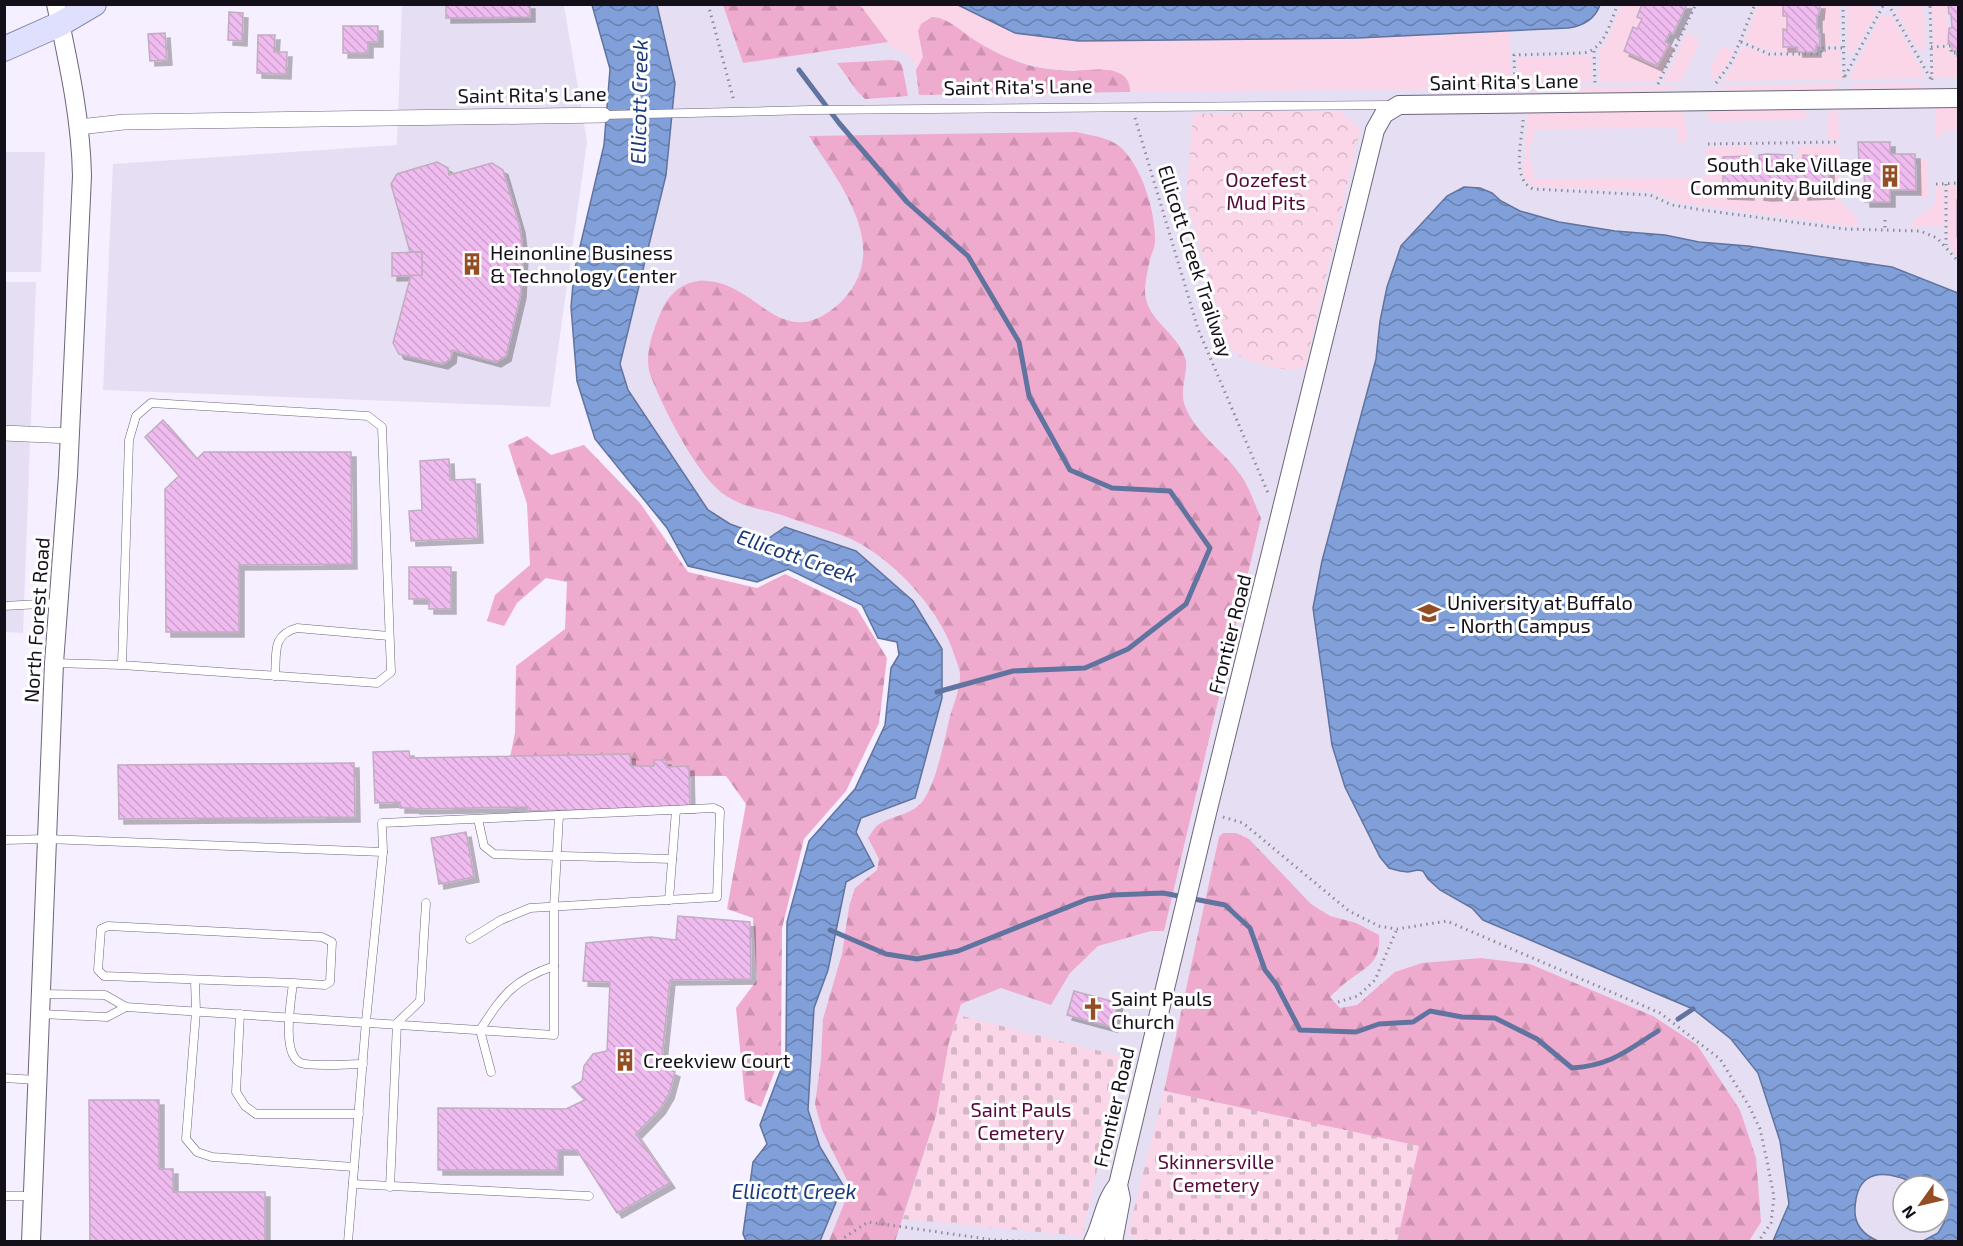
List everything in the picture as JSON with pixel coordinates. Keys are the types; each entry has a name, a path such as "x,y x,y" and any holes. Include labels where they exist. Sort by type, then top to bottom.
{"main road":[{"path":"4,49 58,14 94,4"}],"street":[{"name":"North Forest Road","path":"31,1242 54,663 70,436 82,176 79,128 58,14"},
{"name":"Saint Rita's Lane","path":"1399,105 1959,98"},
{"name":"Frontier Road","path":"1113,1242 1121,1199 1118,1185 1375,129 1384,114 1399,105"},
{"name":"Saint Rita's Lane","path":"79,128 124,122 603,115"},
{"path":"4,433 70,436"},
{"name":"Frontier Road","path":"1093,1242 1109,1195 1118,1185"}],"lane":[{"name":"Saint Rita's Lane","path":"603,115 811,110 1399,105"},
{"path":"54,663 122,665 377,683 391,672 381,426 368,416 151,403 136,416 129,440 122,665"},
{"path":"4,606 58,603"},
{"path":"275,676 277,641 285,632 297,628 389,636"},
{"path":"348,1242 366,1021 383,852 382,824 714,808 720,811 717,897 530,908 501,920 470,939"},
{"path":"669,900 676,810"},
{"path":"40,994 105,995 126,1007 554,1035 555,907 559,815"},
{"path":"478,819 483,846 494,854 672,859"},
{"path":"4,840 46,839 383,852"},
{"path":"390,1186 397,1023 420,1001 426,903"},
{"path":"108,926 322,937 332,942 330,982 325,985 293,983 104,976 98,970 101,929 108,926"},
{"path":"491,1072 480,1030 498,1002 516,983 531,974 554,966"},
{"path":"195,980 196,1012 186,1139 197,1152 212,1157 354,1167"},
{"path":"293,983 289,1017 290,1050 294,1059 303,1064 363,1064"},
{"path":"39,1014 107,1017 126,1007"},
{"path":"240,1014 236,1092 245,1106 255,1114 359,1114"},
{"path":"4,1078 36,1080"},
{"path":"353,1184 589,1196"},
{"path":"4,1196 32,1196"}],"path":[{"path":"708,4 737,112"},
{"path":"1618,4 1600,44 1594,50 1583,53 1514,55 1520,103 1519,171 1524,183 1533,189 1650,195 1672,205 1845,230 1920,231 1937,238 1959,261"},
{"path":"1658,84 1696,4"},
{"path":"1716,84 1732,61 1755,4"},
{"path":"1843,4 1845,100"},
{"path":"1844,78 1886,4 1932,81 1930,4"},
{"path":"1741,42 1770,54 1821,54 1821,48 1844,48"},
{"path":"1931,46 1951,46 1951,53 1959,53"},
{"path":"1594,50 1595,85"},
{"name":"Ellicott Creek Trailway","path":"1131,108 1198,329 1280,522"},
{"path":"1708,144 1839,142"},
{"path":"1936,184 1959,183"},
{"path":"1946,184 1946,246"},
{"path":"1885,220 1885,230"},
{"path":"1207,813 1243,823 1349,911 1380,926 1398,928 1447,921 1660,1013 1720,1059 1749,1106 1760,1129 1767,1161 1774,1197 1771,1223 1758,1242"},
{"path":"1338,1002 1358,996 1375,980 1398,928"},
{"path":"841,1242 842,1239 868,1222 992,1241 1044,1242"}],"shaded area":[{"path":"402,5 564,5 587,142 550,407 103,390 113,164 397,145"},
{"name":"University at Buffalo - North Campus","path":"640,5 1958,5 1958,1241 771,1241 814,923 932,645 868,580 697,520 602,387"},
{"path":"5,152 45,152 41,272 5,272"},
{"path":"4,282 36,282 23,633 5,632"}],"green space":[{"path":"723,5 860,5 888,42 743,63"},
{"path":"860,5 958,5 1015,33 1079,41 1358,38 1510,30 1511,88 1130,92 1129,83 1123,75 1097,69 1071,71 1038,67 1008,58 939,17 932,17 922,49 923,57 916,70 911,58 892,48"},
{"path":"1621,5 1642,5 1637,17 1642,19 1637,29 1632,27 1624,51 1657,66 1669,44 1674,46 1657,81 1599,82 1599,52 1609,36"},
{"path":"1758,5 1783,5 1783,15 1787,16 1787,30 1783,30 1783,47 1797,47 1798,52 1771,52 1745,41"},
{"path":"1822,5 1839,5 1840,46 1823,46"},
{"path":"1847,5 1872,5 1877,12 1852,55 1848,50"},
{"path":"1901,5 1924,5 1925,48 1923,51 1918,50 1896,12"},
{"path":"1932,5 1947,5 1948,45 1935,46 1934,44"},
{"path":"1881,15 1891,15 1926,78 1849,79"},
{"path":"932,17 950,22 991,50 1024,64 1061,70 1117,72 1129,83 1130,92 919,95 916,70 923,57 918,31 921,24"},
{"path":"1687,33 1698,39 1699,44 1681,81 1664,81"},
{"path":"1722,46 1734,51 1723,71 1713,80 1710,68"},
{"path":"1743,46 1769,56 1823,56 1823,50 1840,49 1841,79 1724,81"},
{"path":"1934,48 1950,48 1950,55 1958,55 1958,78 1934,78"},
{"path":"1592,56 1592,82 1518,84 1517,58"},
{"path":"899,61 902,65 908,96 865,99 837,63"},
{"path":"1923,83 1921,88 1853,88 1852,84"},
{"path":"1837,84 1836,89 1730,90 1718,86"},
{"path":"1677,86 1669,90 1518,92 1518,88"},
{"path":"1936,107 1958,107 1958,130 1941,131 1941,138 1936,138"},
{"path":"1838,108 1839,140 1827,140 1828,114"},
{"path":"1801,109 1807,113 1805,119 1802,120 1711,121 1706,116 1711,110"},
{"path":"1679,110 1684,115 1686,123 1687,140 1682,143 1678,141 1677,128 1534,129 1534,141 1529,145 1529,164 1534,167 1534,179 1706,178 1706,147 1750,146 1750,160 1748,156 1723,157 1723,194 1748,195 1749,191 1759,191 1760,195 1784,196 1793,191 1803,191 1804,195 1821,195 1829,193 1829,157 1804,155 1803,160 1797,160 1797,146 1839,146 1840,201 1858,220 1858,227 1682,203 1649,191 1536,186 1529,183 1523,175 1528,112"},
{"name":"Oozefest Mud Pits","path":"1339,111 1360,129 1306,363 1298,369 1291,369 1248,360 1229,345 1186,199 1193,114"},
{"path":"1076,132 1104,138 1115,143 1127,154 1141,177 1150,204 1155,230 1155,244 1145,291 1147,302 1157,319 1177,342 1186,361 1183,400 1190,416 1196,426 1242,477 1261,518 1164,931 1151,931 1098,946 1070,973 1051,1005 1001,988 961,1004 949,1043 936,1116 895,1241 829,1241 846,1199 848,1182 822,1130 815,1104 821,1060 823,1019 842,954 849,907 855,888 877,870 879,859 868,838 878,825 917,807 927,794 939,761 957,693 959,670 949,640 929,607 904,577 874,552 834,532 739,503 730,499 712,483 680,438 655,387 648,367 650,343 666,302 683,286 693,282 714,282 726,285 773,314 789,321 809,321 833,309 842,301 856,281 863,260 862,238 847,195 809,136"},
{"path":"1919,160 1928,160 1928,197 1920,197"},
{"path":"1944,186 1944,226 1914,227 1914,220 1936,203 1936,187"},
{"path":"1948,186 1958,186 1958,257 1951,248 1948,237"},
{"path":"527,436 551,455 584,445 640,503 688,572 757,588 785,574 857,609 887,658 879,723 846,791 804,839 782,928 781,1055 761,1107 745,1100 736,1008 757,980 753,918 727,909 746,804 726,776 506,777 515,733 516,666 565,629 567,582 546,578 517,603 504,626 487,621 495,595 530,565 527,504 508,445"},
{"path":"1223,833 1236,833 1249,839 1311,904 1330,916 1356,923 1379,935 1378,951 1372,962 1330,997 1340,1008 1357,1005 1395,972 1422,963 1481,958 1530,964 1653,1016 1697,1045 1740,1110 1756,1158 1761,1222 1749,1241 1397,1241 1418,1146 1164,1091 1219,837"},
{"name":"Saint Pauls Cemetery","path":"958,1015 1123,1057 1082,1236 903,1219 936,1116 949,1043"},
{"name":"Skinnersville Cemetery","path":"1164,1091 1419,1146 1397,1241 1140,1241 1128,1233"}],"water":[{"name":"Ellicott Creek","path":"592,5 657,5 675,83 666,175 620,364 628,390 708,510 730,524 769,538 785,527 856,551 913,601 942,649 942,698 915,798 861,818 856,832 874,866 846,882 828,970 814,1008 808,1110 820,1147 843,1185 820,1241 746,1241 743,1234 753,1162 767,1144 760,1125 786,1056 787,922 809,841 855,789 885,725 891,668 899,655 897,642 878,638 862,605 788,569 757,582 688,566 667,528 595,439 577,381 571,307 574,272 604,145 610,69"},
{"path":"958,5 1600,5 1588,21 1568,28 1358,38 1079,41 1015,33"},
{"path":"1464,187 1480,188 1520,211 1559,222 1892,267 1958,293 1958,1241 1923,1241 1936,1234 1951,1234 1951,1174 1891,1174 1872,1176 1866,1180 1858,1191 1856,1199 1855,1215 1858,1225 1868,1236 1878,1241 1773,1241 1789,1204 1780,1141 1758,1073 1731,1039 1693,1009 1483,920 1472,908 1440,890 1423,871 1408,872 1389,868 1380,857 1345,787 1332,745 1313,608 1322,561 1376,359 1387,287 1401,246 1447,196"}],"building":[{"path":"446,4 530,4 530,17 446,18"},
{"path":"1642,4 1687,4 1673,34 1670,32 1665,42 1669,44 1657,66 1624,51 1633,27 1637,29 1642,19 1637,17"},
{"path":"1783,4 1820,4 1817,29 1819,29 1820,46 1816,46 1816,52 1798,52 1797,47 1783,47 1783,29 1787,30 1787,16 1783,16"},
{"path":"1948,4 1958,4 1958,51 1952,51 1952,44 1948,44 1949,28 1952,28"},
{"path":"229,12 243,13 242,41 228,40"},
{"path":"343,26 378,26 378,42 368,42 368,53 343,53"},
{"path":"165,33 167,60 150,61 148,34"},
{"path":"258,35 275,35 274,52 287,52 286,74 257,73"},
{"name":"South Lake Village Community Building","path":"1858,142 1890,142 1890,154 1915,154 1916,190 1890,190 1890,202 1865,202 1864,162 1859,162"},
{"path":"1759,155 1792,155 1792,160 1803,160 1803,155 1829,157 1829,194 1803,195 1803,191 1793,191 1793,195 1767,196 1759,195 1759,191 1749,191 1749,195 1723,194 1723,157 1748,156 1748,160 1759,160"},
{"name":"Heinonline Business & Technology Center","path":"437,162 448,168 449,175 492,163 503,170 520,228 523,253 521,293 506,356 496,362 452,350 451,358 443,364 399,354 393,343 411,275 422,275 422,252 410,252 391,184 397,174"},
{"path":"1958,200 1958,237 1957,237"},
{"path":"422,252 422,275 392,276 392,253"},
{"path":"163,420 197,459 204,452 351,452 352,564 239,565 239,632 166,632 165,489 179,476 145,437"},
{"path":"449,459 450,480 475,479 478,538 411,541 409,511 422,510 420,461"},
{"path":"409,567 451,567 451,609 429,609 429,599 409,599"},
{"path":"409,751 410,758 630,754 631,766 654,766 654,760 666,760 667,767 689,766 690,808 527,811 527,807 415,809 400,808 400,802 375,803 373,752"},
{"path":"354,763 355,817 119,819 118,765"},
{"path":"466,832 474,877 439,884 431,838"},
{"name":"Creekview Court","path":"678,916 750,922 751,979 670,980 661,1066 675,1072 669,1094 660,1109 636,1134 670,1183 617,1213 577,1150 558,1150 558,1170 438,1170 438,1108 566,1109 585,1100 572,1087 582,1081 584,1066 593,1054 607,1051 610,982 583,981 586,943 651,937 676,940"},
{"name":"Saint Pauls Church","path":"1074,991 1118,1003 1112,1027 1067,1015"},
{"path":"89,1100 159,1100 159,1169 173,1169 173,1192 265,1192 265,1242 90,1242"}],"waterway":[{"path":"799,70 839,123 907,202 968,256 1019,342 1029,396 1070,470 1112,488 1170,491 1210,548 1186,604 1128,649 1085,668 1013,671 937,692"},
{"path":"830,930 886,954 917,959 958,951 1088,899 1113,895 1163,893 1225,905 1250,928 1265,970 1276,984 1300,1030 1356,1032 1379,1024 1413,1022 1430,1011 1462,1017 1495,1018 1537,1039 1572,1068 1608,1060 1658,1031"},
{"path":"1678,1019 1693,1009"}],"place":[{"name":"South Lake Village Community Building","path":"1890,176"},
{"name":"Heinonline Business & Technology Center","path":"472,264"},
{"name":"University at Buffalo - North Campus","path":"1429,613"},
{"name":"Saint Pauls Church","path":"1093,1009"},
{"name":"Creekview Court","path":"625,1060"}]}
